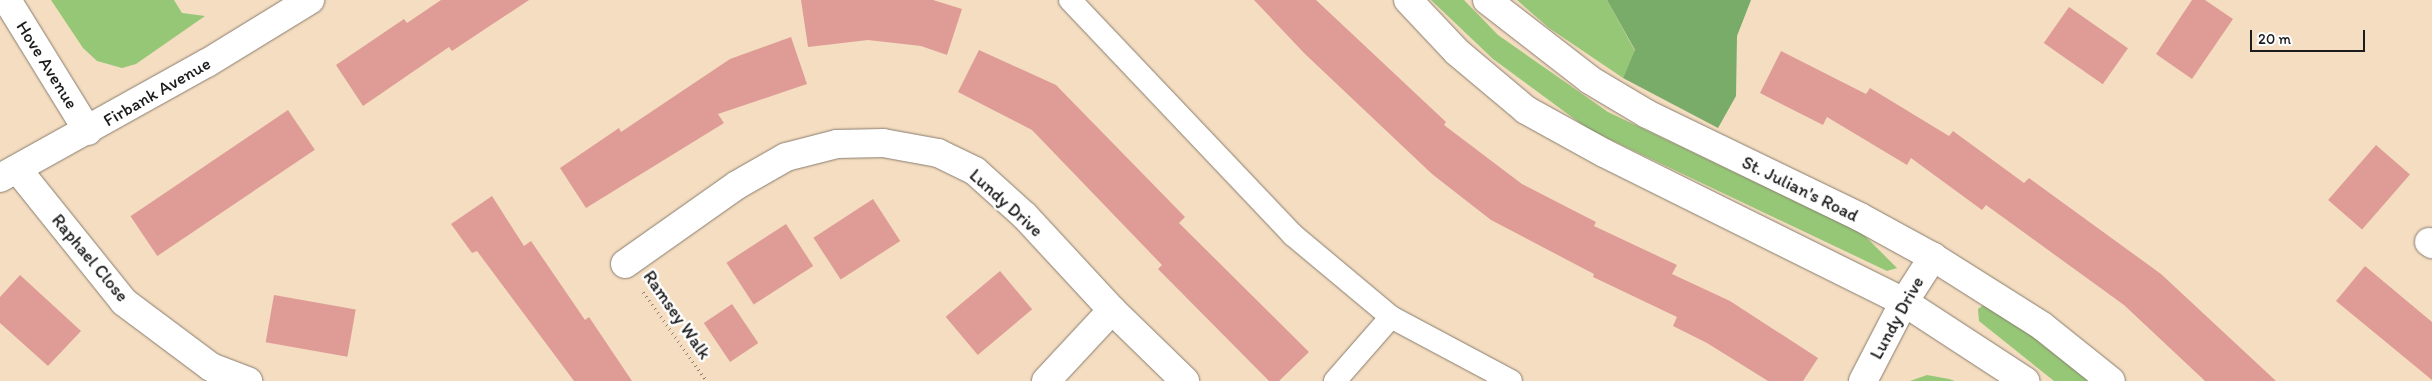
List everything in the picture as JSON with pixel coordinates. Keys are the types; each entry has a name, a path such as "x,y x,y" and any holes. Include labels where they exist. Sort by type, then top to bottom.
{"street":[{"name":"Hove Avenue","path":"7,0 88,131"},
{"name":"Firbank Avenue","path":"9,174 207,63 310,0"},
{"path":"1408,0 1457,52 1526,110 1604,153 1904,302 2025,381"},
{"name":"St. Julian's Road","path":"1487,0 1590,80 1647,114 1860,217 1932,257 2042,326 2111,381"},
{"name":"Lundy Drive","path":"625,264 737,185 786,157 837,144 883,143 938,153 974,171 1025,216 1112,310 1185,381"},
{"name":"Raphael Close","path":"9,174 124,302 211,368 248,381"},
{"name":"Lundy Drive","path":"1863,381 1904,302 1932,257"},
{"path":"1046,381 1112,310"}],"lane":[{"path":"1070,0 1293,235 1391,317 1511,381"},
{"path":"1335,381 1391,317"}],"path":[{"name":"Ramsey Walk","path":"625,264 664,325 707,381"}],"green space":[{"path":"51,0 174,0 182,13 205,16 136,64 122,68 97,61 83,48"},
{"path":"1431,0 1464,0 1498,35 1608,112 1862,233 1897,268 1887,271 1588,129 1493,59"},
{"path":"1517,0 1607,0 1635,51 1623,78 1549,28"},
{"path":"1607,0 1751,0 1737,36 1736,96 1718,128 1623,78 1635,50"},
{"path":"1986,303 2045,345 2088,381 2054,381 1979,321 1978,309"},
{"path":"1927,375 1949,379 1955,381 1910,381"}],"building":[{"path":"441,0 529,0 452,51 449,47 363,106 336,65 404,19 407,23"},
{"path":"801,0 933,0 962,9 947,55 921,46 868,40 808,47"},
{"path":"1254,0 1316,0 1446,122 1444,125 1522,184 1596,222 1594,226 1677,265 1672,274 1730,301 1818,358 1803,381 1768,381 1707,343 1673,326 1677,317 1593,277 1594,274 1491,220 1432,174 1305,54"},
{"path":"2192,0 2205,0 2233,19 2192,79 2156,54"},
{"path":"2069,7 2128,48 2103,84 2044,43"},
{"path":"791,37 807,84 718,114 724,123 586,208 560,168 619,128 621,132 730,59"},
{"path":"979,50 1056,85 1185,217 1179,223 1309,352 1279,381 1269,381 1158,269 1162,265 1032,130 958,92"},
{"path":"1781,51 1866,94 1870,88 1949,136 1953,131 2024,183 2029,178 2161,274 2276,381 2205,381 2124,305 1986,205 1982,210 1911,158 1907,165 1827,117 1823,125 1760,93"},
{"path":"288,110 315,150 157,256 130,216"},
{"path":"2376,145 2410,175 2362,230 2328,200"},
{"path":"492,196 524,246 531,241 585,320 589,317 632,381 574,381 477,251 472,253 451,224"},
{"path":"873,199 900,241 841,280 813,238"},
{"path":"786,224 813,266 754,305 726,263"},
{"path":"2365,266 2432,322 2432,380 2336,301"},
{"path":"1000,271 1032,309 978,355 946,317"},
{"path":"20,275 81,331 48,366 0,323 0,297"},
{"path":"274,295 356,309 347,357 266,342"},
{"path":"732,304 758,343 730,362 704,323"}]}
